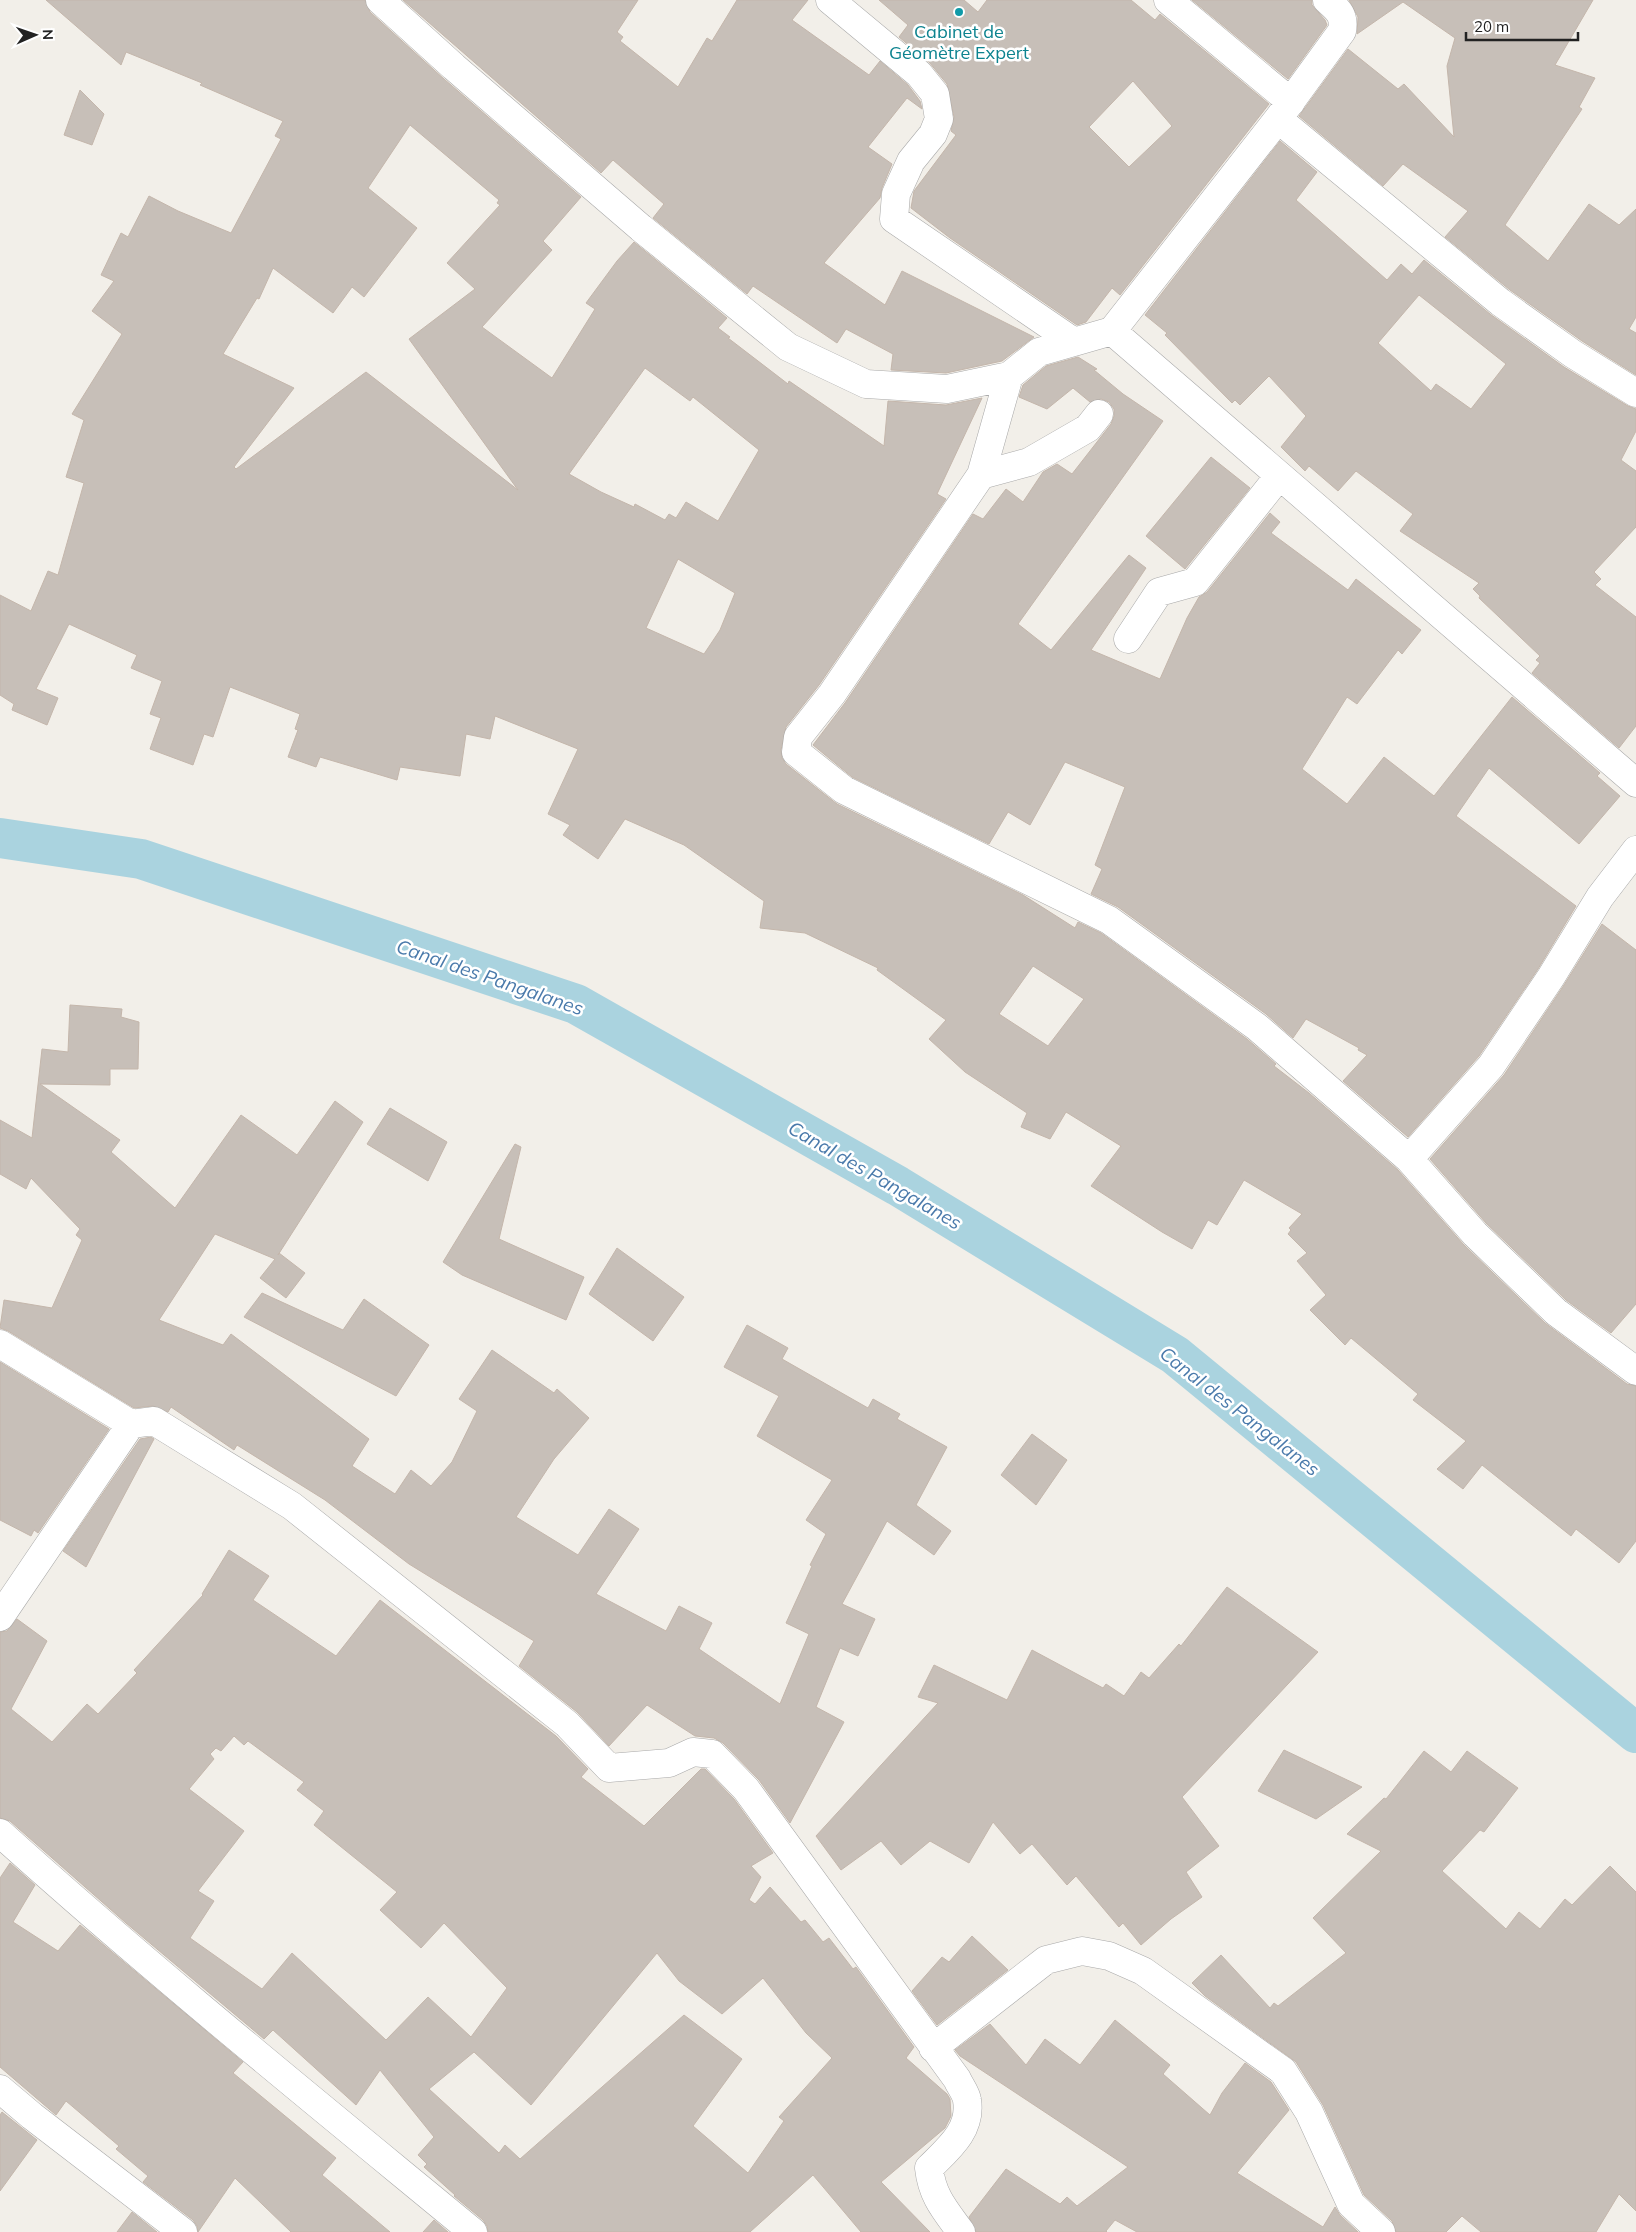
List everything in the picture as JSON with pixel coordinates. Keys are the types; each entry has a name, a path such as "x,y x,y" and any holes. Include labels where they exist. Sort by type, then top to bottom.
{"street":[{"path":"380,0 454,67 641,228 788,348 866,384 947,388 1009,376 1039,352 1112,331 1284,111 1342,31 1344,22 1342,14 1328,0"},
{"path":"830,0 919,74 935,94 939,118 933,134 911,161 896,194 894,219 1074,342"},
{"path":"1168,0 1284,111 1500,302 1573,354 1636,393"},
{"path":"1112,331 1636,782"},
{"path":"1009,376 981,475 832,694 798,737 796,752 844,790 1109,920 1256,1027 1409,1159 1474,1234 1556,1312 1636,1371"},
{"path":"981,475 1029,462 1088,428 1099,414"},
{"path":"1128,639 1159,592 1195,582 1279,476"},
{"path":"1409,1159 1490,1066 1551,977 1600,897 1636,850"},
{"path":"0,1344 131,1424 154,1421 292,1506 567,1724 609,1768 669,1763 693,1752 712,1754 746,1789 932,2048 957,2079 967,2099 966,2121 957,2140 929,2168 931,2186 940,2204 961,2232"},
{"path":"0,1617 131,1424"},
{"path":"0,1833 64,1891 250,2048 473,2232"},
{"path":"932,2048 1046,1960 1082,1950 1109,1956 1143,1971 1283,2072 1309,2112 1351,2204 1381,2232"},
{"path":"0,2089 32,2116 183,2232"}],"building":[{"path":"46,0 365,0 370,12 444,79 581,197 543,241 552,250 482,327 552,378 595,309 586,303 617,261 634,242 727,318 718,328 730,337 728,338 788,384 789,381 884,446 888,401 946,405 982,398 937,494 946,499 819,685 786,727 781,750 782,758 786,764 837,804 1023,895 1075,928 1078,922 1101,933 1247,1039 1276,1064 1274,1066 1309,1093 1398,1170 1464,1245 1545,1323 1627,1384 1636,1386 1636,1541 1619,1563 1576,1529 1571,1536 1482,1465 1463,1489 1437,1469 1466,1441 1413,1400 1418,1394 1351,1338 1345,1345 1310,1310 1326,1295 1297,1261 1307,1253 1288,1234 1291,1230 1289,1228 1302,1214 1244,1180 1217,1225 1208,1220 1192,1249 1162,1232 1091,1186 1121,1146 1066,1112 1050,1139 1021,1127 1027,1113 965,1072 929,1039 946,1020 877,970 878,968 805,933 760,928 764,901 684,845 625,819 598,859 563,835 570,825 548,814 578,749 495,716 490,739 466,734 460,776 400,767 397,780 320,757 316,767 288,757 298,730 295,729 300,714 230,687 213,737 204,734 193,765 150,749 161,718 150,714 162,681 131,668 137,655 69,624 36,689 58,698 47,725 12,710 14,704 0,695 0,595 31,611 48,571 58,575 84,483 66,477 84,420 72,414 122,334 92,311 114,281 101,275 121,233 128,237 149,196 178,211 231,233 281,139 275,136 283,121 200,85 202,83 126,52 121,65","holes":["410,125 499,200 497,203 500,205 447,263 475,289 409,339 518,490 366,372 236,469 234,467 294,388 223,354 257,298 259,299 273,268 333,313 352,287 364,297 417,228 368,188","645,368 690,401 693,397 759,450 718,521 686,502 676,518 669,514 665,520 635,504 634,507 601,492 569,474","678,559 735,593 720,630 704,654 646,628","1033,966 1084,999 1048,1046 999,1014"]},
{"path":"403,0 638,0 617,32 623,37 620,41 678,87 707,38 712,41 737,0 808,0 792,20 869,75 880,61 908,85 920,101 922,109 907,98 868,147 892,164 880,198 824,263 885,305 902,271 1034,337 1002,361 946,373 891,370 893,354 846,329 837,343 753,286 747,294 653,218 664,204 613,160 601,173"},
{"path":"879,0 964,0 978,12 987,0 1131,0 1155,20 1160,14 1269,104 1120,295 1112,288 1086,322 1077,325 950,238 911,208 914,191 956,135 951,131 954,117 947,84 929,62 899,37 908,25","holes":["1133,81 1172,126 1129,167 1089,127"]},
{"path":"1192,0 1312,0 1312,5 1327,25 1288,79"},
{"path":"1349,0 1593,0 1555,65 1595,78 1579,107 1582,109 1505,225 1548,261 1589,204 1619,225 1636,209 1636,317 1629,329 1636,333 1636,375 1582,341 1510,290 1445,237 1468,211 1403,164 1383,186 1299,116 1348,49 1398,89 1404,84 1454,137 1447,66 1455,38 1403,2 1357,34 1358,17"},
{"path":"80,90 104,114 92,145 64,135"},
{"path":"1280,141 1317,172 1296,200 1387,280 1401,264 1412,274 1424,260 1490,314 1564,367 1636,409 1636,431 1621,460 1636,471 1636,527 1594,572 1601,579 1595,585 1636,617 1636,726 1619,748 1532,673 1540,663 1536,660 1540,656 1479,598 1480,596 1473,589 1479,583 1400,531 1413,514 1356,471 1338,491 1309,466 1305,471 1281,447 1306,416 1269,376 1240,405 1235,400 1232,403 1165,335 1167,333 1145,315","holes":["1419,295 1506,364 1471,409 1436,384 1431,391 1378,343"]},
{"path":"1078,357 1097,369 1094,370 1123,394 1163,421 1018,624 1051,650 1129,555 1146,568 1091,650 1160,679 1187,618 1199,597 1207,592 1270,513 1280,522 1271,533 1348,590 1356,579 1421,630 1402,654 1398,650 1357,704 1347,697 1302,769 1347,804 1384,757 1434,796 1512,697 1600,773 1597,776 1620,796 1579,844 1489,768 1456,816 1576,906 1538,969 1479,1056 1408,1137 1343,1081 1367,1055 1358,1050 1359,1048 1306,1019 1293,1038 1266,1014 1118,907 1091,894 1102,869 1095,865 1125,787 1065,762 1030,825 1008,812 989,844 852,777 813,745 845,703 973,514 983,519 1006,489 1023,502 1043,472 1057,464 1072,474 1111,424 1114,409 1109,402 1101,399 1090,402 1073,388 1047,409 1019,397 1023,385 1046,366"},
{"path":"1211,457 1250,488 1185,569 1146,536"},
{"path":"1602,924 1636,950 1636,1304 1611,1333 1566,1300 1486,1223 1430,1159 1504,1075"},
{"path":"70,1005 122,1009 121,1017 139,1022 138,1069 110,1069 110,1085 40,1084 120,1140 111,1152 175,1208 241,1115 297,1155 335,1101 363,1122 279,1253 305,1273 286,1298 260,1278 275,1259 215,1234 159,1320 223,1345 231,1334 369,1439 352,1466 395,1494 411,1470 431,1486 452,1462 477,1411 459,1399 492,1350 554,1393 557,1389 589,1418 554,1459 516,1517 578,1555 609,1509 639,1529 596,1594 666,1631 679,1606 712,1623 699,1649 780,1704 809,1634 786,1623 812,1566 810,1565 826,1534 806,1520 832,1480 757,1436 779,1396 724,1367 747,1325 788,1348 782,1359 868,1408 873,1399 900,1414 897,1419 947,1447 916,1505 951,1531 934,1555 887,1521 842,1604 875,1619 858,1656 840,1648 816,1707 844,1722 790,1823 759,1780 723,1743 714,1738 695,1736 647,1705 609,1746 577,1712 519,1666 534,1641 409,1564 325,1500 237,1445 234,1450 171,1407 168,1412 153,1406 134,1408 8,1331 0,1328 4,1300 52,1308 82,1240 76,1235 80,1229 31,1178 26,1189 0,1174 0,1120 32,1138 42,1049 68,1052"},
{"path":"390,1108 447,1142 428,1181 367,1144"},
{"path":"515,1144 521,1147 499,1239 584,1277 566,1320 462,1275 443,1262"},
{"path":"617,1248 684,1297 653,1341 589,1294"},
{"path":"262,1293 343,1330 364,1299 429,1345 396,1396 244,1317"},
{"path":"0,1362 109,1429 38,1533 34,1530 31,1536 0,1520"},
{"path":"1032,1434 1067,1460 1036,1505 1001,1475"},
{"path":"151,1437 154,1439 86,1567 63,1551 140,1439"},
{"path":"229,1550 269,1576 253,1600 336,1656 380,1600 556,1736 588,1769 581,1777 644,1826 701,1769 705,1769 734,1799 773,1853 751,1866 761,1877 749,1900 755,1904 770,1887 801,1922 805,1920 823,1942 829,1938 853,1969 856,1967 914,2047 906,2058 947,2094 950,2099 951,2116 945,2128 881,2182 930,2232 861,2232 813,2175 750,2232 488,2232 483,2220 454,2196 424,2167 427,2164 418,2155 434,2137 380,2070 356,2105 273,2030 264,2039 126,1923 10,1821 0,1818 0,1632 7,1631 17,1619 47,1641 11,1709 52,1742 87,1704 98,1714 137,1673 134,1670 202,1594","holes":["234,1736 244,1745 248,1741 304,1782 297,1790 324,1811 314,1825 397,1892 380,1910 421,1948 444,1923 507,1988 471,2037 428,1997 386,2040 292,1953 262,1989 190,1938 214,1901 198,1891 244,1831 189,1789 214,1759 210,1754 216,1748 221,1751","657,1953 679,1981 722,2014 763,1978 806,2033 832,2058 779,2117 784,2121 748,2173 693,2126 742,2059 684,2015 520,2159 505,2145 499,2153 429,2089 474,2052 531,2105"]},
{"path":"1227,1587 1318,1652 1182,1797 1219,1846 1186,1872 1202,1897 1171,1919 1141,1945 1123,1923 1119,1927 1076,1876 1067,1885 1032,1844 1020,1854 993,1822 969,1863 930,1841 901,1865 881,1841 841,1870 816,1836 938,1703 918,1697 934,1665 1007,1700 1032,1650 1103,1688 1106,1684 1124,1696 1141,1672 1149,1678 1179,1644 1181,1646"},
{"path":"1284,1750 1362,1787 1316,1819 1258,1791"},
{"path":"1424,1751 1451,1772 1467,1751 1518,1788 1484,1832 1480,1830 1442,1871 1506,1929 1519,1912 1540,1929 1565,1899 1572,1905 1610,1866 1636,1892 1636,2211 1619,2194 1596,2232 1481,2232 1462,2216 1446,2232 1396,2232 1392,2221 1364,2195 1323,2105 1296,2062 1205,1996 1192,1983 1221,1955 1270,2008 1274,2003 1278,2006 1346,1953 1313,1918 1381,1851 1347,1834 1384,1798 1386,1799"},
{"path":"10,1863 35,1885 13,1922 58,1951 80,1925 243,2062 233,2073 336,2158 322,2175 390,2232 291,2232 235,2178 198,2232 193,2220 143,2182 148,2176 116,2149 119,2146 66,2101 56,2115 0,2067 0,1878"},
{"path":"972,1936 1008,1970 937,2025 912,1991 942,1957 949,1962"},
{"path":"1115,2020 1170,2065 1163,2074 1210,2115 1222,2093 1245,2063 1271,2082 1289,2110 1237,2173 1323,2227 1335,2207 1340,2215 1358,2232 1137,2232 1115,2220 1107,2232 976,2232 969,2217 1006,2169 1060,2204 1067,2197 1077,2206 1128,2167 960,2056 955,2050 990,2024 1026,2065 1045,2039 1080,2065"},
{"path":"2,2112 37,2140 0,2191 0,2115"},
{"path":"132,2212 157,2232 117,2232"},
{"path":"434,2220 448,2232 423,2232"}],"waterway":[{"name":"Canal des Pangalanes","path":"0,838 141,859 576,1004 898,1186 1175,1355 1636,1733"}],"place":[{"name":"Cabinet de Géomètre Expert","path":"959,12"}]}
